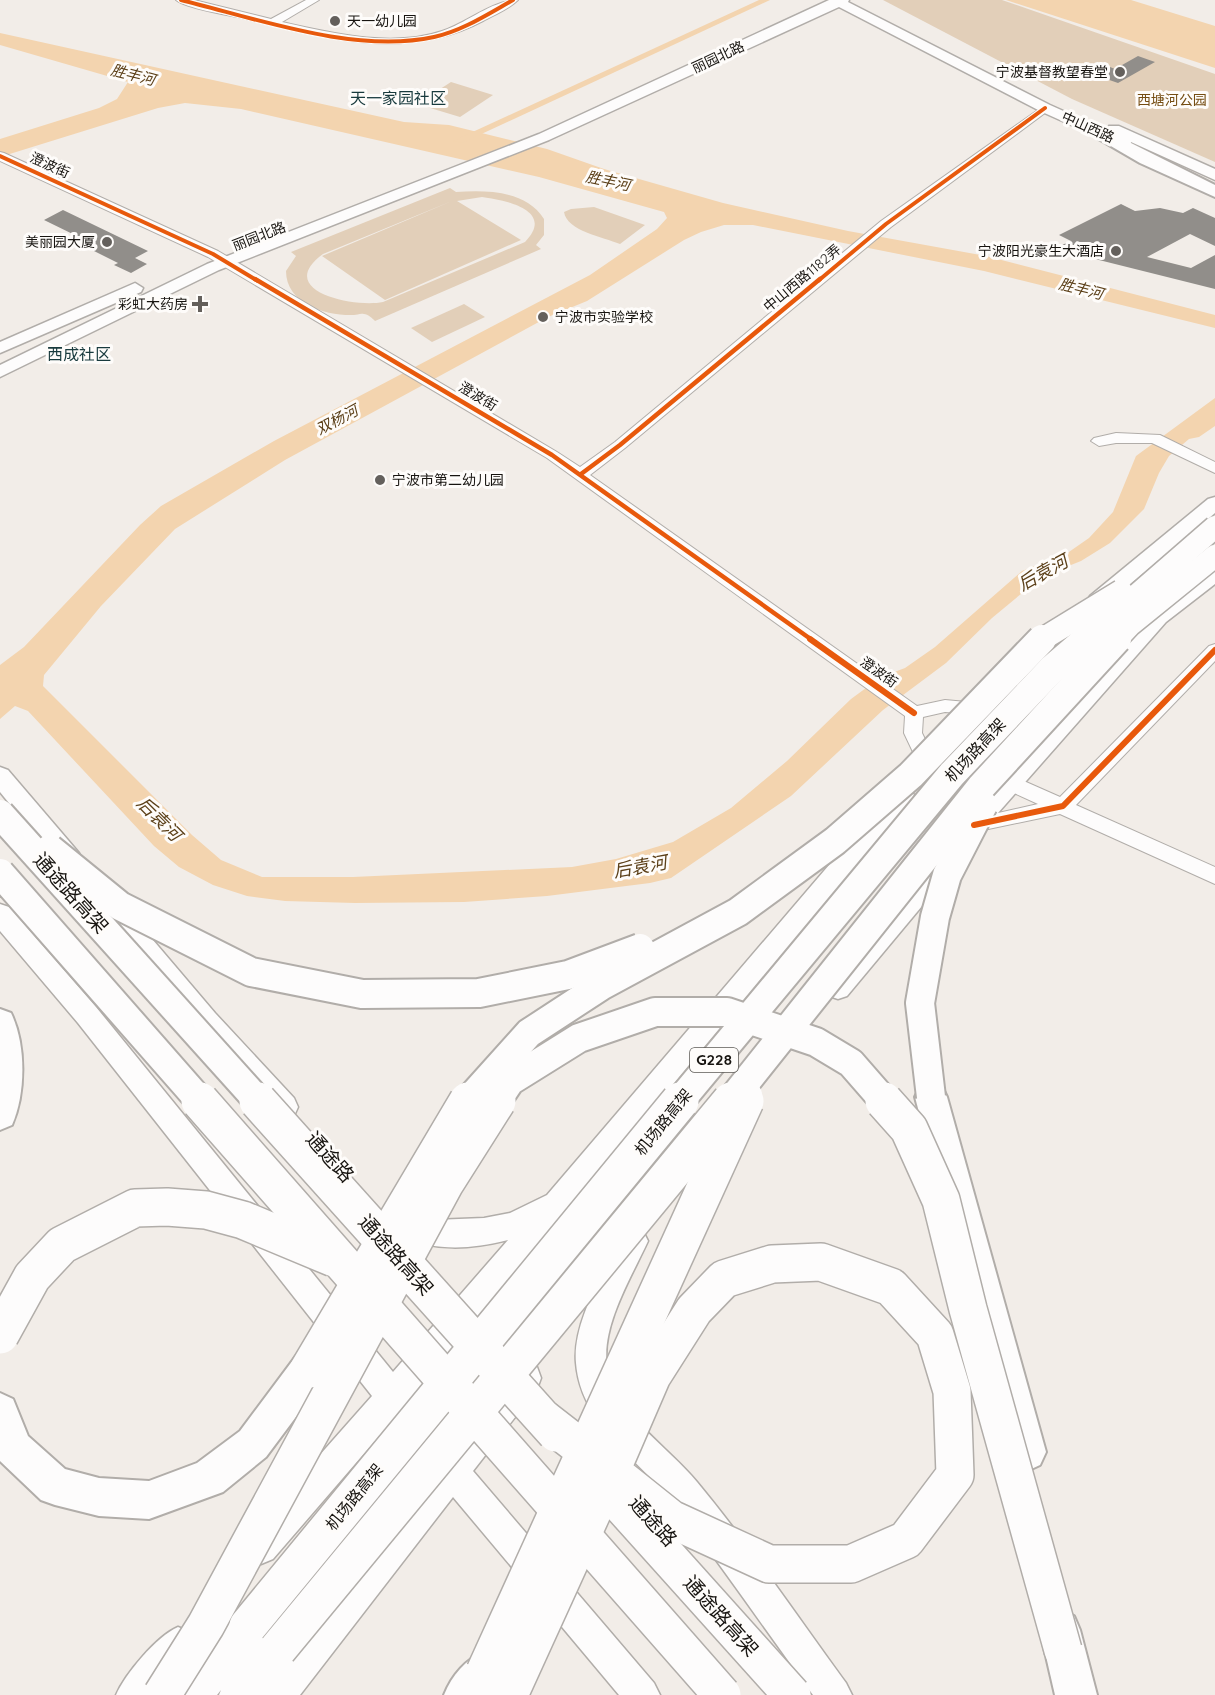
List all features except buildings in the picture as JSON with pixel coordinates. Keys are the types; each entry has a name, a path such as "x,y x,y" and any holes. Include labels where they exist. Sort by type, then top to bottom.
{"highway":[{"path":"1103,134 1146,159 1215,192"},
{"name":"机场路高架","path":"190,1695 952,774 1052,669 1215,527"},
{"path":"0,1412 14,1449 55,1486 99,1497 149,1500 209,1478 253,1444 309,1369 465,1104 529,1033 601,986 738,912 834,841 911,775 1042,639 1183,553"},
{"name":"机场路高架","path":"240,1695 760,1066 981,787 1130,625 1215,556"},
{"path":"1049,712 976,816 947,875 935,917 920,1003 932,1097 1041,1508 1063,1650"},
{"path":"10,825 50,849 120,906 251,972 362,994 479,993 568,975 738,912"},
{"name":"通途路高架","path":"10,825 792,1695"},
{"path":"0,873 722,1695"},
{"path":"162,1695 206,1625 445,1182 510,1081 579,1038 655,1012 728,1012 816,1042 851,1063 909,1129 941,1200 968,1309 1076,1695"},
{"path":"0,1022 7,1068 0,1115"},
{"path":"465,1695 485,1672 760,1066"},
{"path":"0,1335 32,1277 62,1245 135,1208 166,1207 206,1210 243,1220 340,1261"},
{"path":"509,1695 570,1565 592,1512 597,1502 606,1481 611,1471 652,1376 694,1311 724,1279 772,1264 821,1262 891,1287 934,1335 952,1390 955,1475 906,1540 851,1564 769,1564 671,1520 617,1476 608,1469 544,1419"}],"main road":[{"name":"丽园北路","path":"578,106 819,0"},
{"name":"中山西路","path":"865,0 1056,101 1215,175"},
{"name":"丽园北路","path":"0,372 213,261 544,137 838,1"},
{"name":"中山西路","path":"838,1 1045,108 1215,185"},
{"name":"丽园北路","path":"0,348 523,130"},
{"path":"134,1695 466,1312 928,764 1045,644 1215,503"},
{"path":"278,1695 633,1241 974,825 1159,617 1215,574"},
{"name":"通途路","path":"0,776 206,1021 387,1220 466,1312 810,1695"},
{"path":"0,914 95,1025 452,1472 642,1695"},
{"path":"387,1220 434,1234 484,1232 515,1225 558,1201"},
{"path":"633,1241 593,1334 590,1363 596,1390 638,1442 684,1491 834,1695"}],"street":[{"path":"181,0 335,35 403,41 451,32 513,0"},
{"path":"274,22 314,0"},
{"name":"中山西路1182弄","path":"581,474 620,445 886,224 1045,108"},
{"name":"澄波街","path":"1,159 213,261 429,386 540,458 581,474 913,712"},
{"path":"1099,441 1116,438 1155,438 1215,468"},
{"path":"974,825 1063,806 1215,650"},
{"path":"928,764 913,733 913,712 945,706 982,708"},
{"path":"1010,783 1215,876"}],"green space":[{"name":"西塘河公园","path":"883,0 1002,0 1215,74 1215,162 1072,99"},
{"path":"451,82 493,95 460,117 417,104"},
{"path":"450,188 456,192 492,192 516,197 536,209 544,219 544,235 536,245 541,249 375,321 365,314 343,315 320,310 300,300 288,282 286,271 296,256 291,252","holes":["482,197 514,204 531,214 535,222 533,231 525,242 383,302 354,302 338,299 312,287 307,278 310,267 323,254 452,201 322,256 385,300 521,240 457,201"]},
{"path":"594,207 645,225 620,244 579,229 567,219 564,212 571,209"},
{"path":"464,304 485,317 432,342 411,328"}],"water":[{"path":"1006,0 1131,0 1215,26 1215,68"},
{"path":"0,33 404,122 449,125 547,149 604,169 723,203 848,231 986,256 1215,315 1215,328 984,271 753,225 724,225 684,240 587,301 548,317 285,460 175,529 101,606 44,675 43,686 192,835 221,860 262,877 353,877 572,867 616,859 673,842 731,808 787,761 851,699 881,677 905,668 935,647 1022,571 1066,554 1089,538 1113,512 1136,456 1215,398 1215,426 1199,437 1189,439 1169,456 1144,509 1110,543 1081,561 1051,573 1033,584 992,618 946,663 883,710 791,796 671,878 650,883 547,896 464,902 355,903 285,901 247,896 213,885 179,867 154,846 28,711 15,706 0,719 0,665 24,647 140,525 161,506 274,441 590,275 657,229 667,218 664,212 539,177 241,109 185,103 158,108 0,157 0,139 99,108 117,99 128,82 0,45"}],"waterway":[{"path":"458,141 766,0"}],"cycle path":[{"path":"181,0 308,31 375,41 406,41 434,37 475,21 513,0"},
{"path":"581,474 620,445 886,224 1045,108"},
{"path":"0,156 213,254 552,455 914,713"},
{"path":"974,825 1063,806 1215,650"}],"place":[{"name":"天一幼儿园","path":"335,21"},
{"name":"宁波基督教望春堂","path":"1120,72"},
{"name":"美丽园大厦","path":"107,242"},
{"name":"宁波阳光豪生大酒店","path":"1116,251"},
{"name":"彩虹大药房","path":"200,304"},
{"name":"宁波市实验学校","path":"543,317"},
{"name":"宁波市第二幼儿园","path":"380,480"}],"district":[{"name":"天一家园社区","path":"398,98"},
{"name":"西成社区","path":"79,354"}],"water label":[{"name":"胜丰河","path":"133,75"},
{"name":"胜丰河","path":"608,181"},
{"name":"胜丰河","path":"1081,289"},
{"name":"双杨河","path":"337,420"},
{"name":"后袁河","path":"1043,573"},
{"name":"后袁河","path":"159,819"},
{"name":"后袁河","path":"640,867"}]}
